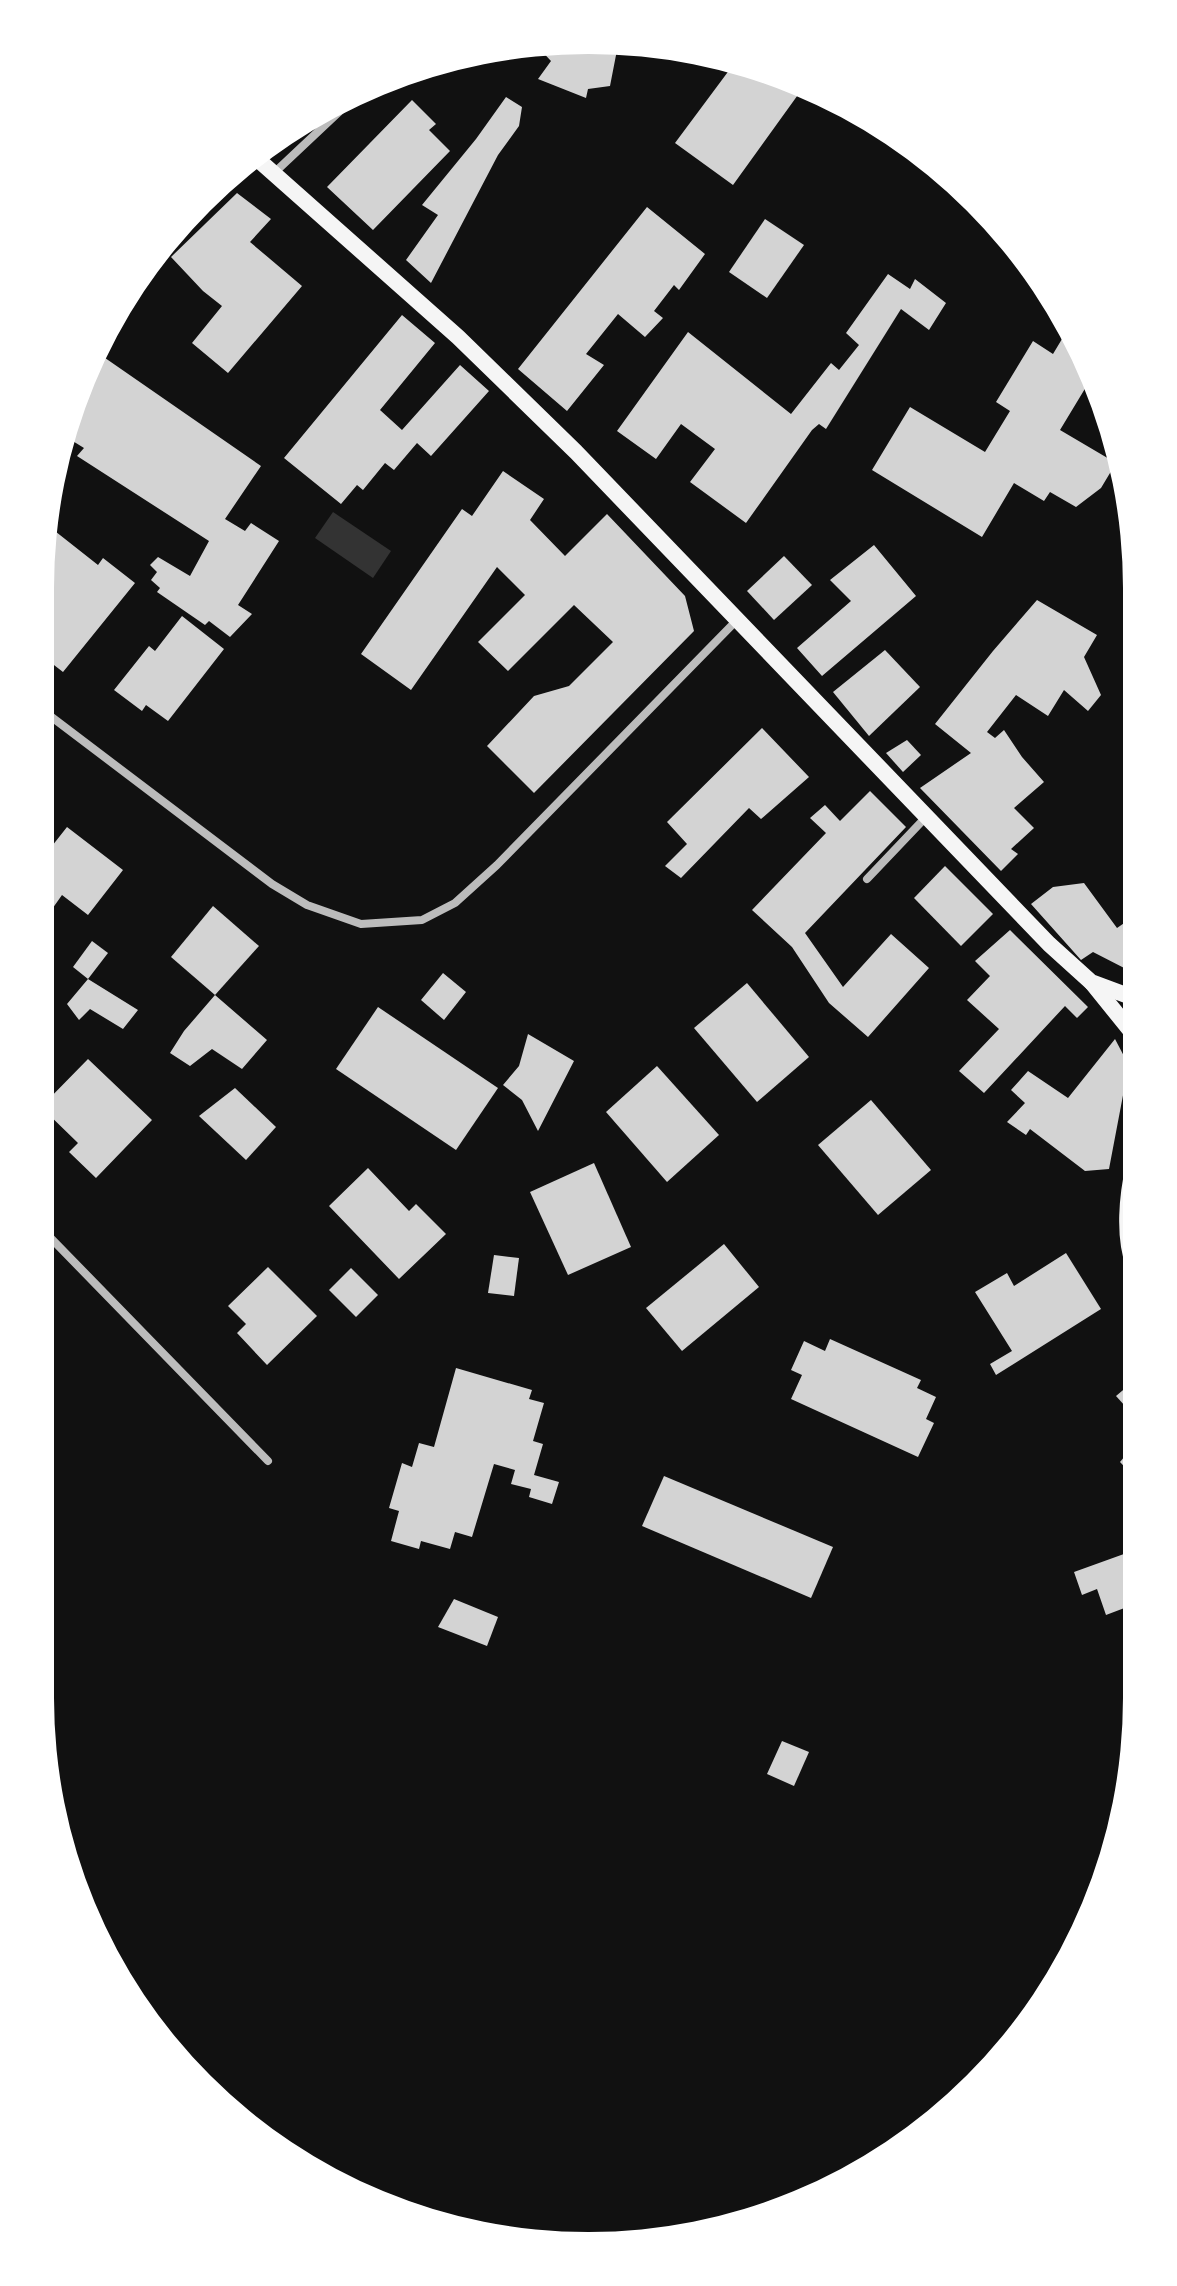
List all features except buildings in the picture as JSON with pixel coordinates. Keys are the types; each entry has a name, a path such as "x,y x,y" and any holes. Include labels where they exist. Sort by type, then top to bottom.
{"main road":[{"path":"263,164 479,358 576,452 1049,944 1091,982 1123,1021"},
{"path":"1091,982 1123,994"}],"street":[{"path":"273,173 327,123"},
{"path":"54,719 272,884 307,905 361,924 422,920 455,903 497,865 736,621"},
{"path":"867,879 926,817"},
{"path":"54,1241 268,1461"}],"shaded area":[{"path":"333,512 391,551 373,578 315,538"}]}
